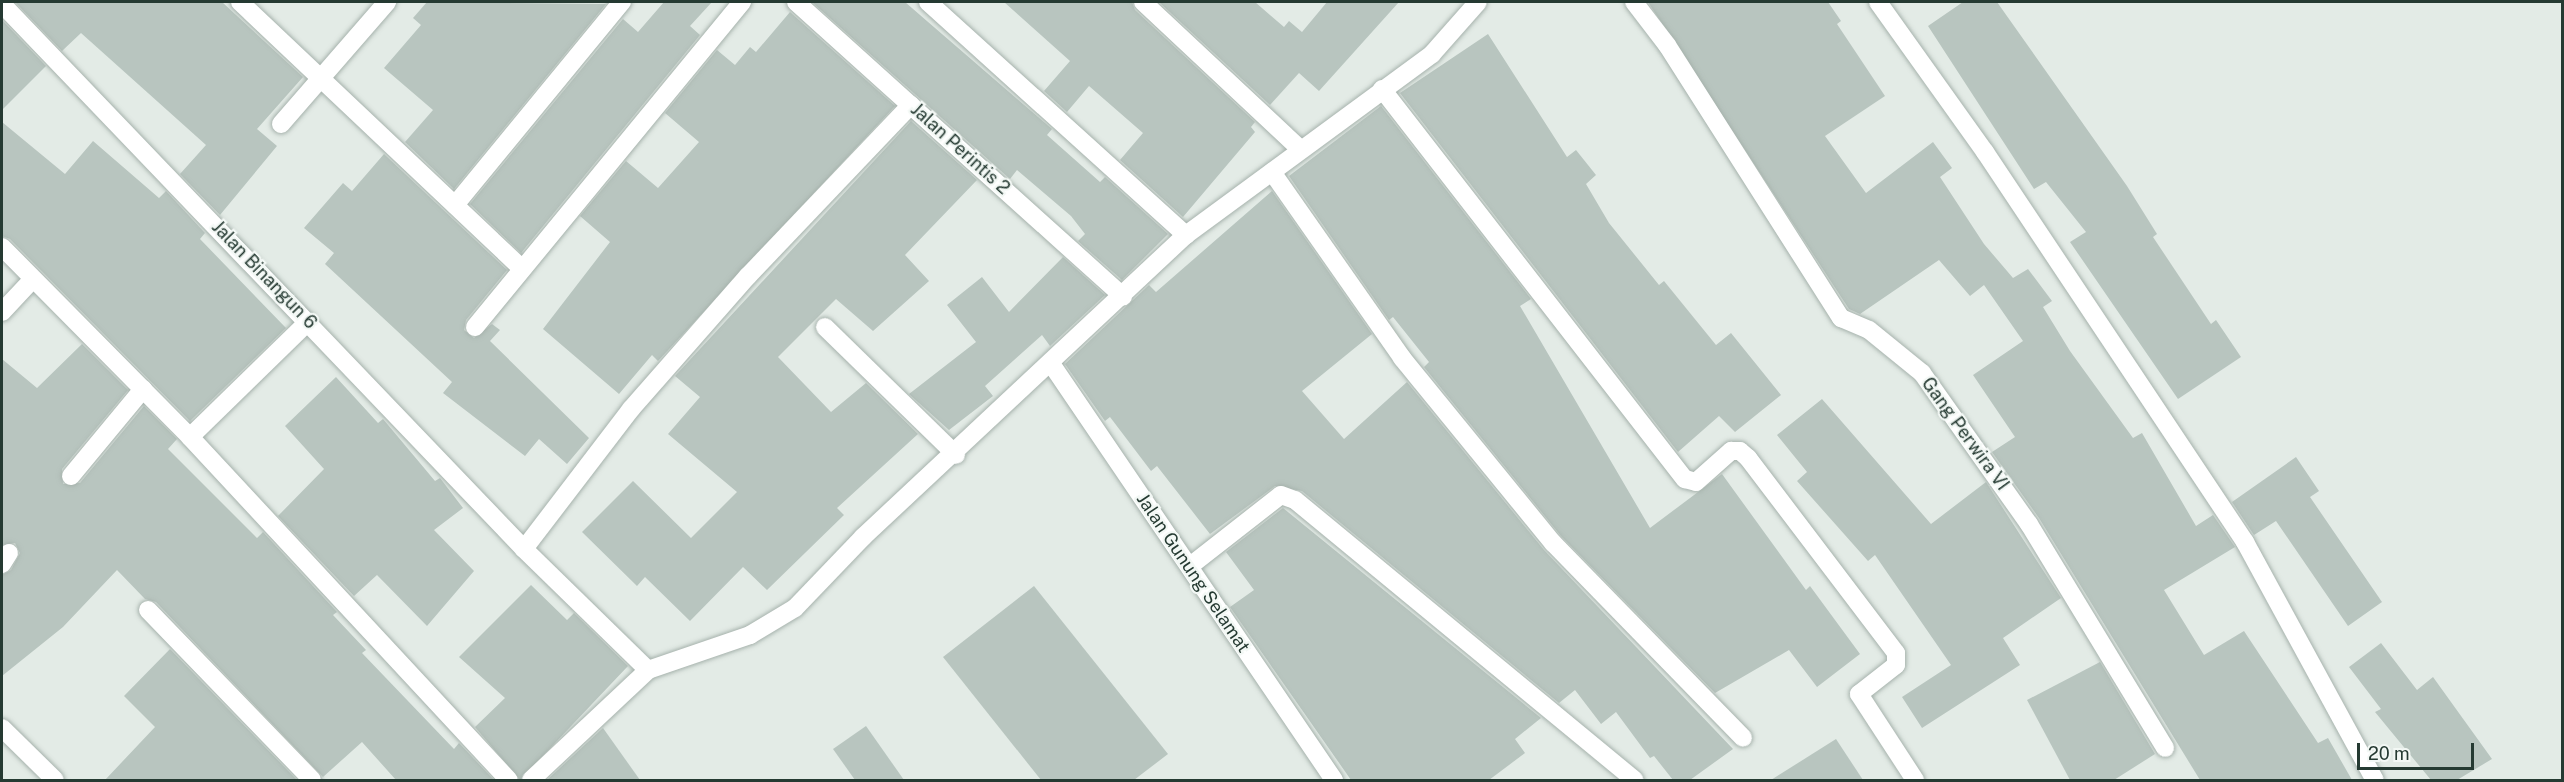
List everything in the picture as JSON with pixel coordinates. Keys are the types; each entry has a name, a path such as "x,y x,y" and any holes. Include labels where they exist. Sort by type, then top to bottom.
{"street":[{"path":"240,2 522,269"},
{"path":"281,124 387,2"},
{"path":"455,205 622,2"},
{"path":"474,327 742,2"},
{"name":"Jalan Perintis 2","path":"796,2 1123,296"},
{"path":"928,2 1186,235"},
{"path":"1143,2 1301,150"},
{"path":"531,780 648,670 750,635 795,608 863,537 956,455 1186,235 1432,54 1478,2"},
{"name":"Gang Perwira VI","path":"1634,2 1667,45 1841,318 1869,330 1922,373 2029,524 2165,748"},
{"path":"1878,2 2245,542 2375,780"},
{"name":"Jalan Binangun 6","path":"2,4 524,549 648,670"},
{"path":"1382,89 1685,479 1696,482 1731,451 1740,451 1748,458 1896,653 1896,664 1859,694 1915,780"},
{"path":"524,549 631,408 748,276 911,105"},
{"path":"1272,172 1402,358 1553,543 1743,738"},
{"path":"2,247 190,437 508,780"},
{"path":"2,312 33,279"},
{"path":"190,437 308,322"},
{"path":"825,327 956,455"},
{"name":"Jalan Gunung Selamat","path":"1052,365 1334,780"},
{"path":"70,476 143,389"},
{"path":"1190,566 1281,495 1295,500 1635,780"},
{"path":"148,610 312,780"},
{"path":"2,728 55,780"}],"building":[{"path":"15,2 222,2 303,77 257,129 277,146 220,215 180,174 206,145 81,33 62,51"},
{"path":"427,2 606,4 454,189 405,142 433,110 384,68 421,25 413,18"},
{"path":"664,2 712,2 690,26 700,35 521,253 470,204 623,19 638,32"},
{"path":"812,2 905,2 1052,129 1047,135 1100,182 1105,177 1168,234 1122,280 1078,241 1085,234 1071,216 1017,170 1010,179"},
{"path":"1004,2 1132,2 1135,10 1255,122 1251,127 1255,132 1183,217 1120,160 1143,133 1089,86 1067,112 1044,91 1070,61"},
{"path":"1159,2 1255,2 1284,27 1289,21 1302,32 1327,2 1399,2 1319,91 1299,73 1270,105"},
{"path":"1648,2 1828,2 1841,21 1837,24 1885,96 1825,136 1866,193 1933,142 1952,168 1940,177 1984,244 2013,278 2028,269 2052,301 2043,307 2070,351 2133,438 2142,433 2196,526 2213,515 2235,547 2164,590 2204,655 2244,631 2318,743 2328,738 2352,780 2200,780 2039,518 1992,452 2015,437 1973,375 2023,341 1984,285 1970,296 1939,260 1860,314 1849,309"},
{"path":"1963,2 1997,2 2127,186 2157,234 2153,237 2211,324 2216,320 2241,357 2178,399 2070,242 2086,232 2046,182 2034,189 1928,26"},
{"path":"790,12 895,106 658,361 652,355 619,394 543,329 610,242 580,216 626,161 658,188 699,142 665,113 717,50 735,65 750,47 756,52"},
{"path":"2,20 46,66 2,110"},
{"path":"1488,34 1567,157 1576,150 1596,175 1586,184 1609,223 1659,285 1664,281 1716,345 1731,333 1781,395 1735,432 1719,416 1678,452 1400,93"},
{"path":"1381,106 1531,299 1520,306 1650,528 1722,474 1806,590 1810,586 1860,654 1817,687 1789,650 1715,693 1561,536 1424,367 1429,362 1393,317 1389,320 1289,176"},
{"path":"911,121 977,180 905,255 929,281 873,331 836,299 778,357 831,412 866,383 918,434 837,508 844,515 767,590 743,567 690,621 645,577 637,586 582,532 633,481 691,538 737,492 668,434 700,397 675,376"},
{"path":"2,122 65,174 93,141 159,198 166,191 205,233 200,239 286,328 190,421 10,239 2,236"},
{"path":"384,154 507,270 466,320 464,330 474,338 492,324 500,330 490,341 589,438 567,464 539,439 525,456 443,393 452,382 325,264 334,253 304,228 343,183 352,191"},
{"path":"1272,191 1372,334 1302,391 1344,439 1407,382 1544,550 1733,749 1690,780 1673,780 1654,756 1650,758 1616,712 1601,724 1575,690 1559,703 1302,491 1275,486 1210,534 1157,466 1151,471 1110,417 1105,421 1065,364 1149,285 1156,292"},
{"path":"1063,257 1105,295 1050,346 1042,335 985,386 993,396 949,430 909,394 976,342 947,305 982,277 1009,312"},
{"path":"82,344 128,390 62,469 63,484 80,483 144,406 177,439 168,449 257,538 263,532 337,612 333,615 366,650 362,653 454,749 459,743 494,780 396,780 362,742 323,777 156,602 145,599 117,570 63,627 2,676 2,575 11,570 20,553 15,543 2,545 2,359 37,388"},
{"path":"336,377 378,423 383,419 435,481 440,478 463,508 434,530 474,571 427,626 377,575 354,596 278,516 324,469 285,426"},
{"path":"1822,399 1931,524 1986,482 2061,598 2003,638 2020,665 1922,728 1902,697 1951,665 1875,555 1868,561 1797,481 1807,472 1777,435"},
{"path":"2296,457 2319,491 2310,497 2382,602 2348,626 2276,521 2254,535 2232,502"},
{"path":"1283,508 1541,718 1515,739 1525,753 1489,780 1351,780 1230,607 1254,590 1226,552"},
{"path":"531,585 567,620 574,613 628,666 520,780 475,727 505,698 459,657"},
{"path":"1034,586 1168,754 1134,780 1041,780 943,657"},
{"path":"2381,643 2417,690 2433,677 2492,759 2457,780 2431,780 2375,712 2381,709 2349,667"},
{"path":"170,649 297,780 105,780 155,727 124,696"},
{"path":"2100,662 2155,754 2114,780 2070,780 2027,700"},
{"path":"866,726 904,780 855,780 833,749"},
{"path":"603,728 640,780 547,780"},
{"path":"1836,739 1863,780 1771,780"}]}
